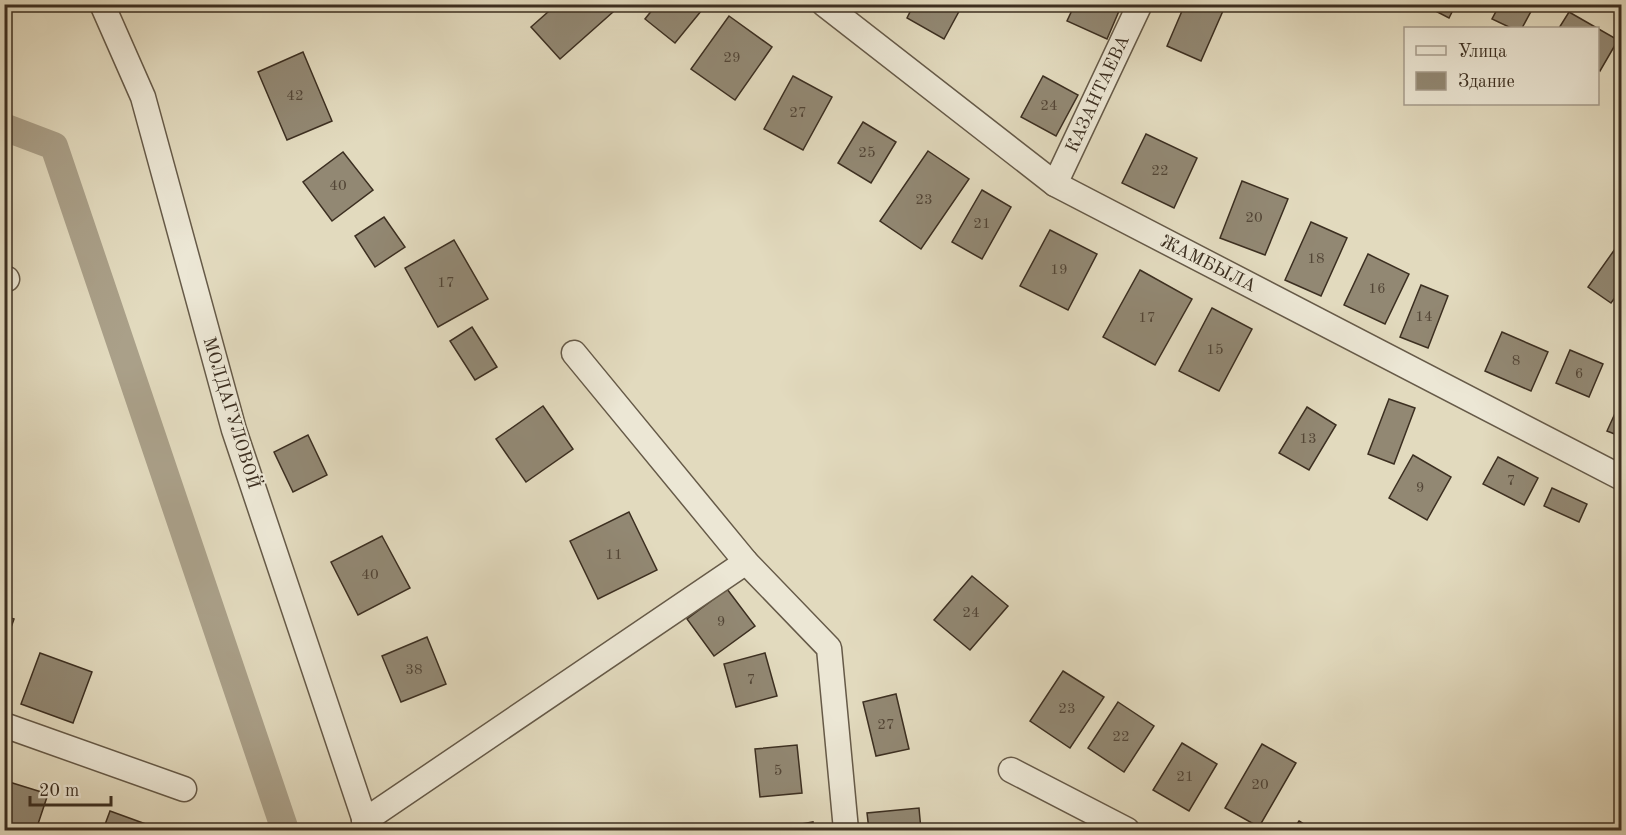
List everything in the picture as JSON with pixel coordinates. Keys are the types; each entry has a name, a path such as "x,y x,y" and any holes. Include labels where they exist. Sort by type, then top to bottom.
{"street":[{"name":"МОЛДАГУЛОВОЙ","path":"102,4 143,97 234,430 366,826 746,562"},
{"name":"ЖАМБЫЛА","path":"824,4 1055,184 1622,478"},
{"name":"КАЗАНТАЕВА","path":"1055,184 1140,4"},
{"path":"574,353 746,562 829,648 846,831"},
{"path":"4,725 184,789"},
{"path":"1011,770 1127,831"}],"building":[{"path":"557,4 622,4 560,59 531,27"},
{"path":"657,4 706,5 675,43 645,19"},
{"path":"914,4 963,4 944,39 907,18"},
{"path":"1075,4 1122,4 1107,39 1067,21"},
{"path":"1185,4 1226,4 1201,61 1167,46"},
{"path":"1422,4 1456,4 1449,18"},
{"path":"1500,4 1535,4 1523,27 1509,27 1492,19"},
{"path":"1569,12 1595,27 1560,27"},
{"path":"729,16 772,47 735,100 691,69"},
{"path":"1599,30 1618,40 1599,70"},
{"path":"303,52 332,121 287,140 258,72"},
{"path":"793,76 832,97 803,150 764,129"},
{"path":"1043,76 1078,95 1056,136 1021,117"},
{"path":"863,122 896,142 871,183 838,163"},
{"path":"1146,134 1197,158 1174,208 1122,183"},
{"path":"928,151 969,179 921,249 880,221"},
{"path":"343,152 373,190 332,221 303,182"},
{"path":"1242,181 1288,199 1265,255 1220,238"},
{"path":"982,190 1011,207 982,259 952,242"},
{"path":"384,217 405,247 375,267 355,236"},
{"path":"1311,222 1347,238 1321,296 1285,280"},
{"path":"1050,230 1097,254 1068,310 1020,286"},
{"path":"454,240 488,299 438,327 405,268"},
{"path":"1620,242 1622,244 1622,288 1611,303 1588,287"},
{"path":"1368,254 1409,274 1385,324 1344,305"},
{"path":"1140,270 1192,299 1155,365 1103,337"},
{"path":"1421,285 1448,296 1428,348 1400,337"},
{"path":"1212,308 1252,329 1219,391 1179,371"},
{"path":"472,327 497,367 475,380 450,341"},
{"path":"1502,332 1548,352 1531,391 1485,371"},
{"path":"1570,350 1603,364 1589,397 1556,383"},
{"path":"1622,398 1622,437 1607,431"},
{"path":"1389,399 1415,408 1394,464 1368,454"},
{"path":"543,406 573,449 526,482 496,439"},
{"path":"1307,407 1336,425 1309,470 1279,453"},
{"path":"308,435 327,475 293,492 274,452"},
{"path":"1413,455 1451,477 1427,520 1389,498"},
{"path":"1498,457 1538,478 1524,505 1483,484"},
{"path":"1552,488 1587,504 1579,522 1544,506"},
{"path":"629,512 657,570 598,599 570,541"},
{"path":"382,536 410,588 358,615 331,562"},
{"path":"972,576 1008,606 970,650 934,620"},
{"path":"727,589 755,626 714,656 687,619"},
{"path":"4,616 14,619 4,647"},
{"path":"427,637 446,684 401,702 382,656"},
{"path":"40,653 92,672 73,723 21,704"},
{"path":"765,653 777,696 736,707 724,664"},
{"path":"1063,671 1104,697 1070,748 1030,721"},
{"path":"896,694 909,749 876,756 863,702"},
{"path":"1118,702 1154,726 1124,772 1088,748"},
{"path":"1182,743 1217,764 1189,811 1153,790"},
{"path":"1262,744 1296,763 1259,827 1225,808"},
{"path":"797,745 802,793 760,797 755,749"},
{"path":"6,781 48,794 36,830 4,830"},
{"path":"919,808 921,830 869,830 867,813"},
{"path":"110,811 154,827 153,830 103,830"},
{"path":"1299,821 1313,830 1293,830"},
{"path":"813,822 814,830 769,830"}],"waterway":[{"path":"4,127 54,146 285,830"}]}
